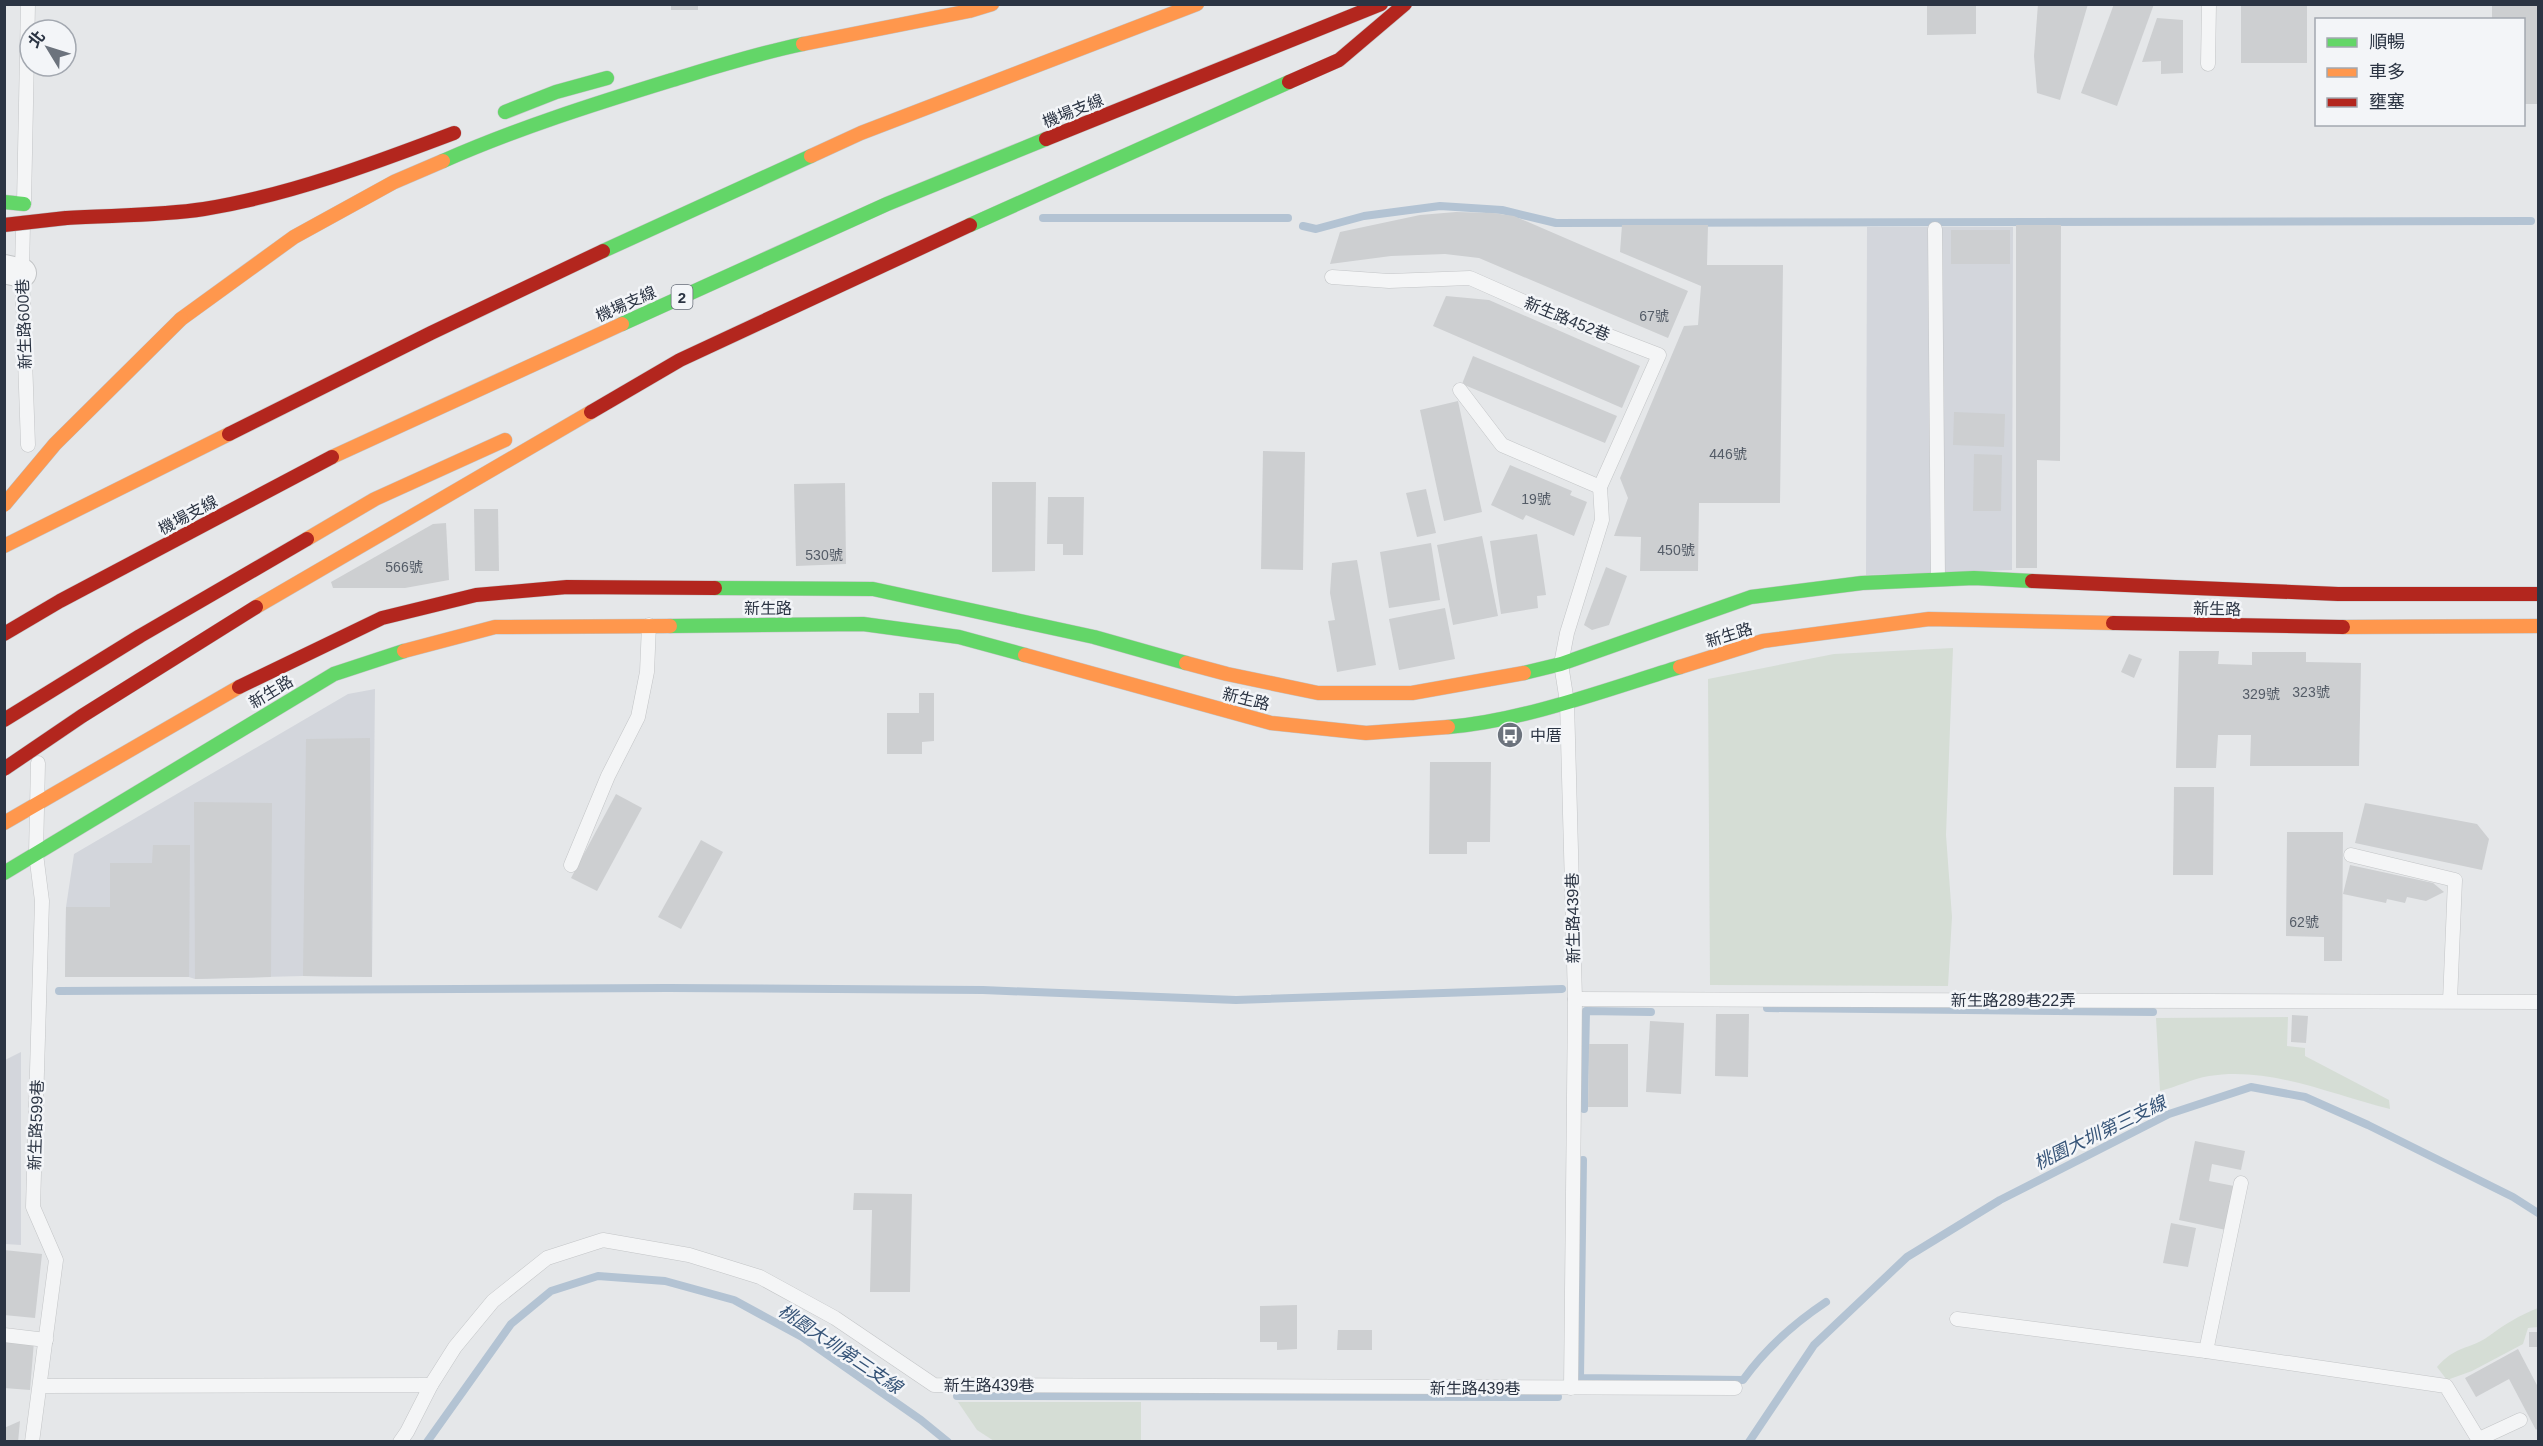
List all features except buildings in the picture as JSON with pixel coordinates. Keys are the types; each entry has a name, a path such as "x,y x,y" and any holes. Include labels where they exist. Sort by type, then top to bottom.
{"main road":[{"path":"4,505 55,444 181,319 294,237 394,182 498,137 603,101 774,50 892,27 992,4"},
{"path":"4,546 431,333 829,147 1197,4"},
{"name":"機場支線","path":"4,634 60,601 365,440 887,204 1381,4"},
{"path":"549,420 1070,179 1339,60 1405,4"},
{"path":"698,56 774,50"},
{"path":"494,117 556,92 617,75"},
{"path":"4,225 66,218 202,209 299,188 464,129"},
{"path":"4,202 24,204"},
{"path":"4,769 82,716 256,607 680,360"},
{"path":"4,720 140,636 375,499 517,435"},
{"name":"新生路","path":"4,823 253,679 382,618 476,595 567,587 873,589 1094,637 1227,674 1318,693 1412,693 1512,676 1561,664 1751,597 1862,583 1974,578 2338,594 2538,594"},
{"name":"新生路","path":"4,873 333,674 398,652 495,627 863,624 959,637 1271,723 1366,732 1470,725 1568,702 1763,641 1929,619 2367,628 2538,626"}],"lane":[{"name":"新生路600巷","path":"27,445 13,271 24,204 28,4"},
{"path":"2208,64 2209,4"},
{"path":"1935,229 1938,579"},
{"name":"新生路452巷","path":"1332,277 1389,281 1470,278 1546,312 1659,355 1600,487 1602,520 1567,633 1561,664"},
{"path":"1460,390 1502,445 1600,487"},
{"path":"571,865 608,776 638,717 647,672 649,625"},
{"name":"新生路439巷","path":"1561,664 1568,702 1575,999 1571,1388"},
{"path":"38,763 38,804"},
{"name":"新生路599巷","path":"32,1442 56,1260 33,1207 42,901 36,854 38,804"},
{"path":"2351,855 2455,880 2451,1001"},
{"name":"新生路289巷22弄","path":"1575,999 2538,1002"},
{"path":"2206,1352 2241,1183"},
{"name":"新生路439巷","path":"400,1442 455,1347 493,1301 547,1258 603,1240 689,1255 760,1277 835,1318 934,1385 1735,1388"},
{"path":"1957,1319 2446,1386 2480,1440 2520,1420"},
{"path":"4,1335 46,1340"},
{"path":"40,1386 431,1385"}],"shaded area":[{"path":"1867,227 2013,227 2012,570 1866,575"},
{"path":"1953,648 1946,835 1952,917 1948,986 1710,985 1708,679 1834,654"},
{"path":"375,689 372,977 195,979 189,977 65,977 66,907 74,854 348,694"},
{"path":"2288,1017 2287,1046 2305,1048 2305,1056 2389,1100 2390,1109 2278,1078 2255,1075 2209,1076 2160,1091 2156,1018"},
{"path":"21,1052 21,1245 5,1244 5,1060"},
{"path":"2538,1308 2538,1327 2528,1328 2523,1344 2472,1371 2447,1380 2437,1367 2450,1355 2482,1340 2513,1320"},
{"path":"958,1402 1141,1402 1141,1441 994,1441 977,1430"}],"waterway":[{"path":"1303,226 1316,229 1364,216 1440,206 1502,210 1556,223 2531,221"},
{"path":"1043,218 1288,218"},
{"path":"59,991 668,988 983,990 1236,1000 1562,989"},
{"path":"1767,1008 2153,1012"},
{"path":"1584,1109 1586,1011 1651,1012"},
{"name":"桃園大圳第三支線","path":"1749,1442 1814,1345 1907,1257 2000,1200 2169,1114 2251,1087 2305,1097 2368,1125 2513,1197 2538,1213"},
{"path":"1583,1160 1580,1378 1743,1380 1781,1337 1826,1302"},
{"name":"桃園大圳第三支線","path":"427,1442 511,1324 551,1291 598,1276 665,1281 734,1300 802,1337 921,1420 948,1442"},
{"path":"957,1396 1558,1397"}],"traffic: fast":[{"path":"443,161 585,107 721,65 803,44"},
{"path":"505,112 556,92 607,78"},
{"path":"970,225 1289,82"},
{"path":"622,324 887,204 1046,139"},
{"path":"603,251 811,156"},
{"path":"4,202 24,204"},
{"path":"1524,673 1561,664 1751,597 1862,583 1974,578 2032,581"},
{"path":"715,588 873,589 1094,637 1186,663"},
{"path":"670,626 863,624 959,637 1025,655"},
{"path":"4,873 334,674 404,651"},
{"path":"1448,727 1477,724 1535,711 1680,667"}],"traffic: slow":[{"path":"803,44 969,11 992,4"},
{"path":"811,156 861,133 1197,4"},
{"path":"181,319 294,237 394,182 443,161"},
{"path":"4,505 55,444 181,319"},
{"path":"332,457 622,324"},
{"path":"256,607 591,412"},
{"path":"4,546 229,434"},
{"path":"307,539 375,499 505,440"},
{"path":"1680,667 1763,641 1929,619 2113,623"},
{"path":"404,651 495,627 670,626"},
{"path":"2343,627 2538,626"},
{"path":"1025,655 1271,723 1366,733 1448,727"},
{"path":"1186,663 1318,693 1412,693 1524,673"},
{"path":"4,823 239,687"}],"traffic: jam":[{"path":"1046,139 1381,4"},
{"path":"1289,82 1339,60 1405,4"},
{"path":"66,218 170,213 204,209 268,196 330,177 454,133"},
{"path":"4,225 66,218"},
{"path":"591,412 680,360 970,225"},
{"path":"229,434 431,333 603,251"},
{"path":"4,634 60,601 332,457"},
{"path":"4,720 140,636 307,539"},
{"path":"2032,581 2338,594 2538,594"},
{"path":"239,687 382,618 476,595 567,587 715,588"},
{"path":"4,769 82,716 256,607"},
{"path":"2113,623 2343,627"}],"place":[{"name":"中厝","path":"1510,735"}]}
